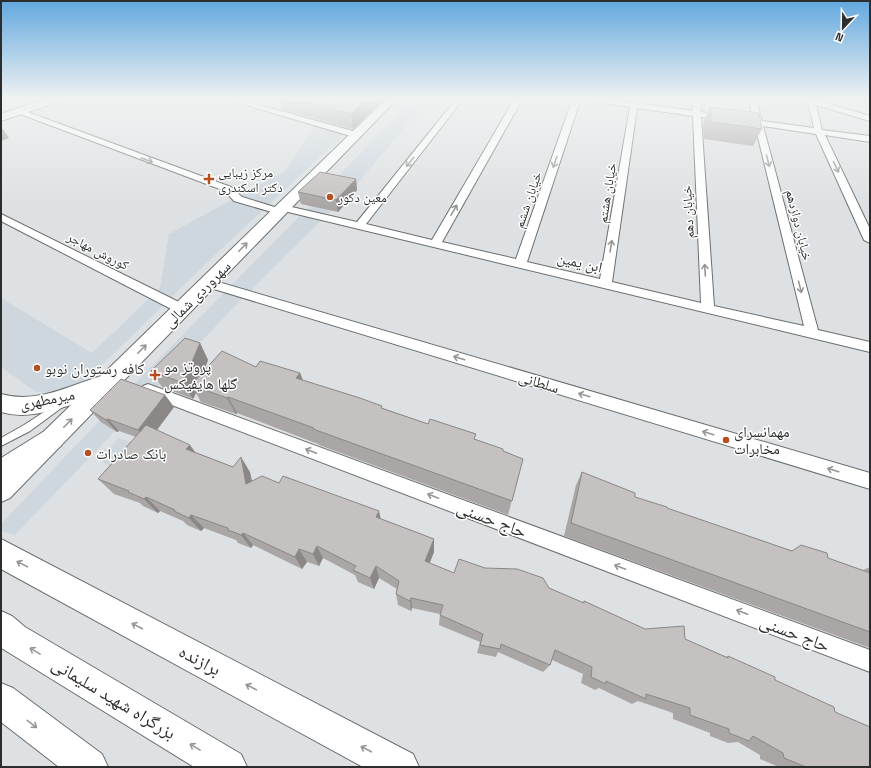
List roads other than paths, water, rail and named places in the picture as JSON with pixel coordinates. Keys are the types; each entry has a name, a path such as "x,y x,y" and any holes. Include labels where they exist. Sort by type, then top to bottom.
{"main road":[{"name":"سهروردی شمالی","path":"1,490 356,135"},
{"name":"میرمطهری","path":"1,403 6,406 20,406 72,397 114,377"},
{"path":"1,471 52,439"},
{"name":"برازنده","path":"1,553 400,767"},
{"name":"بزرگراه شهید سلیمانی","path":"1,627 14,638 228,767"},
{"path":"1,700 89,767"}],"street":[{"name":"ابن یمین","path":"78,134 228,189 238,199 359,226 870,347"},
{"path":"352,134 356,135"},
{"path":"359,226 432,134"},
{"path":"435,244 498,134"},
{"name":"خیابان ششم","path":"520,264 565,134"},
{"name":"خیابان هشتم","path":"605,284 630,134"},
{"name":"خیابان دهم","path":"698,134 708,309"},
{"name":"خیابان دوازدهم","path":"761,134 812,334"},
{"path":"820,134 870,240"},
{"path":"832,134 870,139"},
{"name":"کوروش مهاجر","path":"1,217 182,309"},
{"name":"سلطانی","path":"208,283 870,481"},
{"name":"حاج حسنی","path":"114,377 870,661"}],"lane":[{"path":"1,442 27,428 72,397"}],"place":[{"name":"مرکز زیبایی دکتر اسکندری","path":"209,179"},
{"name":"معین دکور","path":"330,197"},
{"name":"کافه رستوران نوبو","path":"37,368"},
{"name":"پروتز مو گلها هایفیکس","path":"155,375"},
{"name":"مهمانسرای مخابرات","path":"726,440"},
{"name":"بانک صادرات","path":"88,453"}]}
